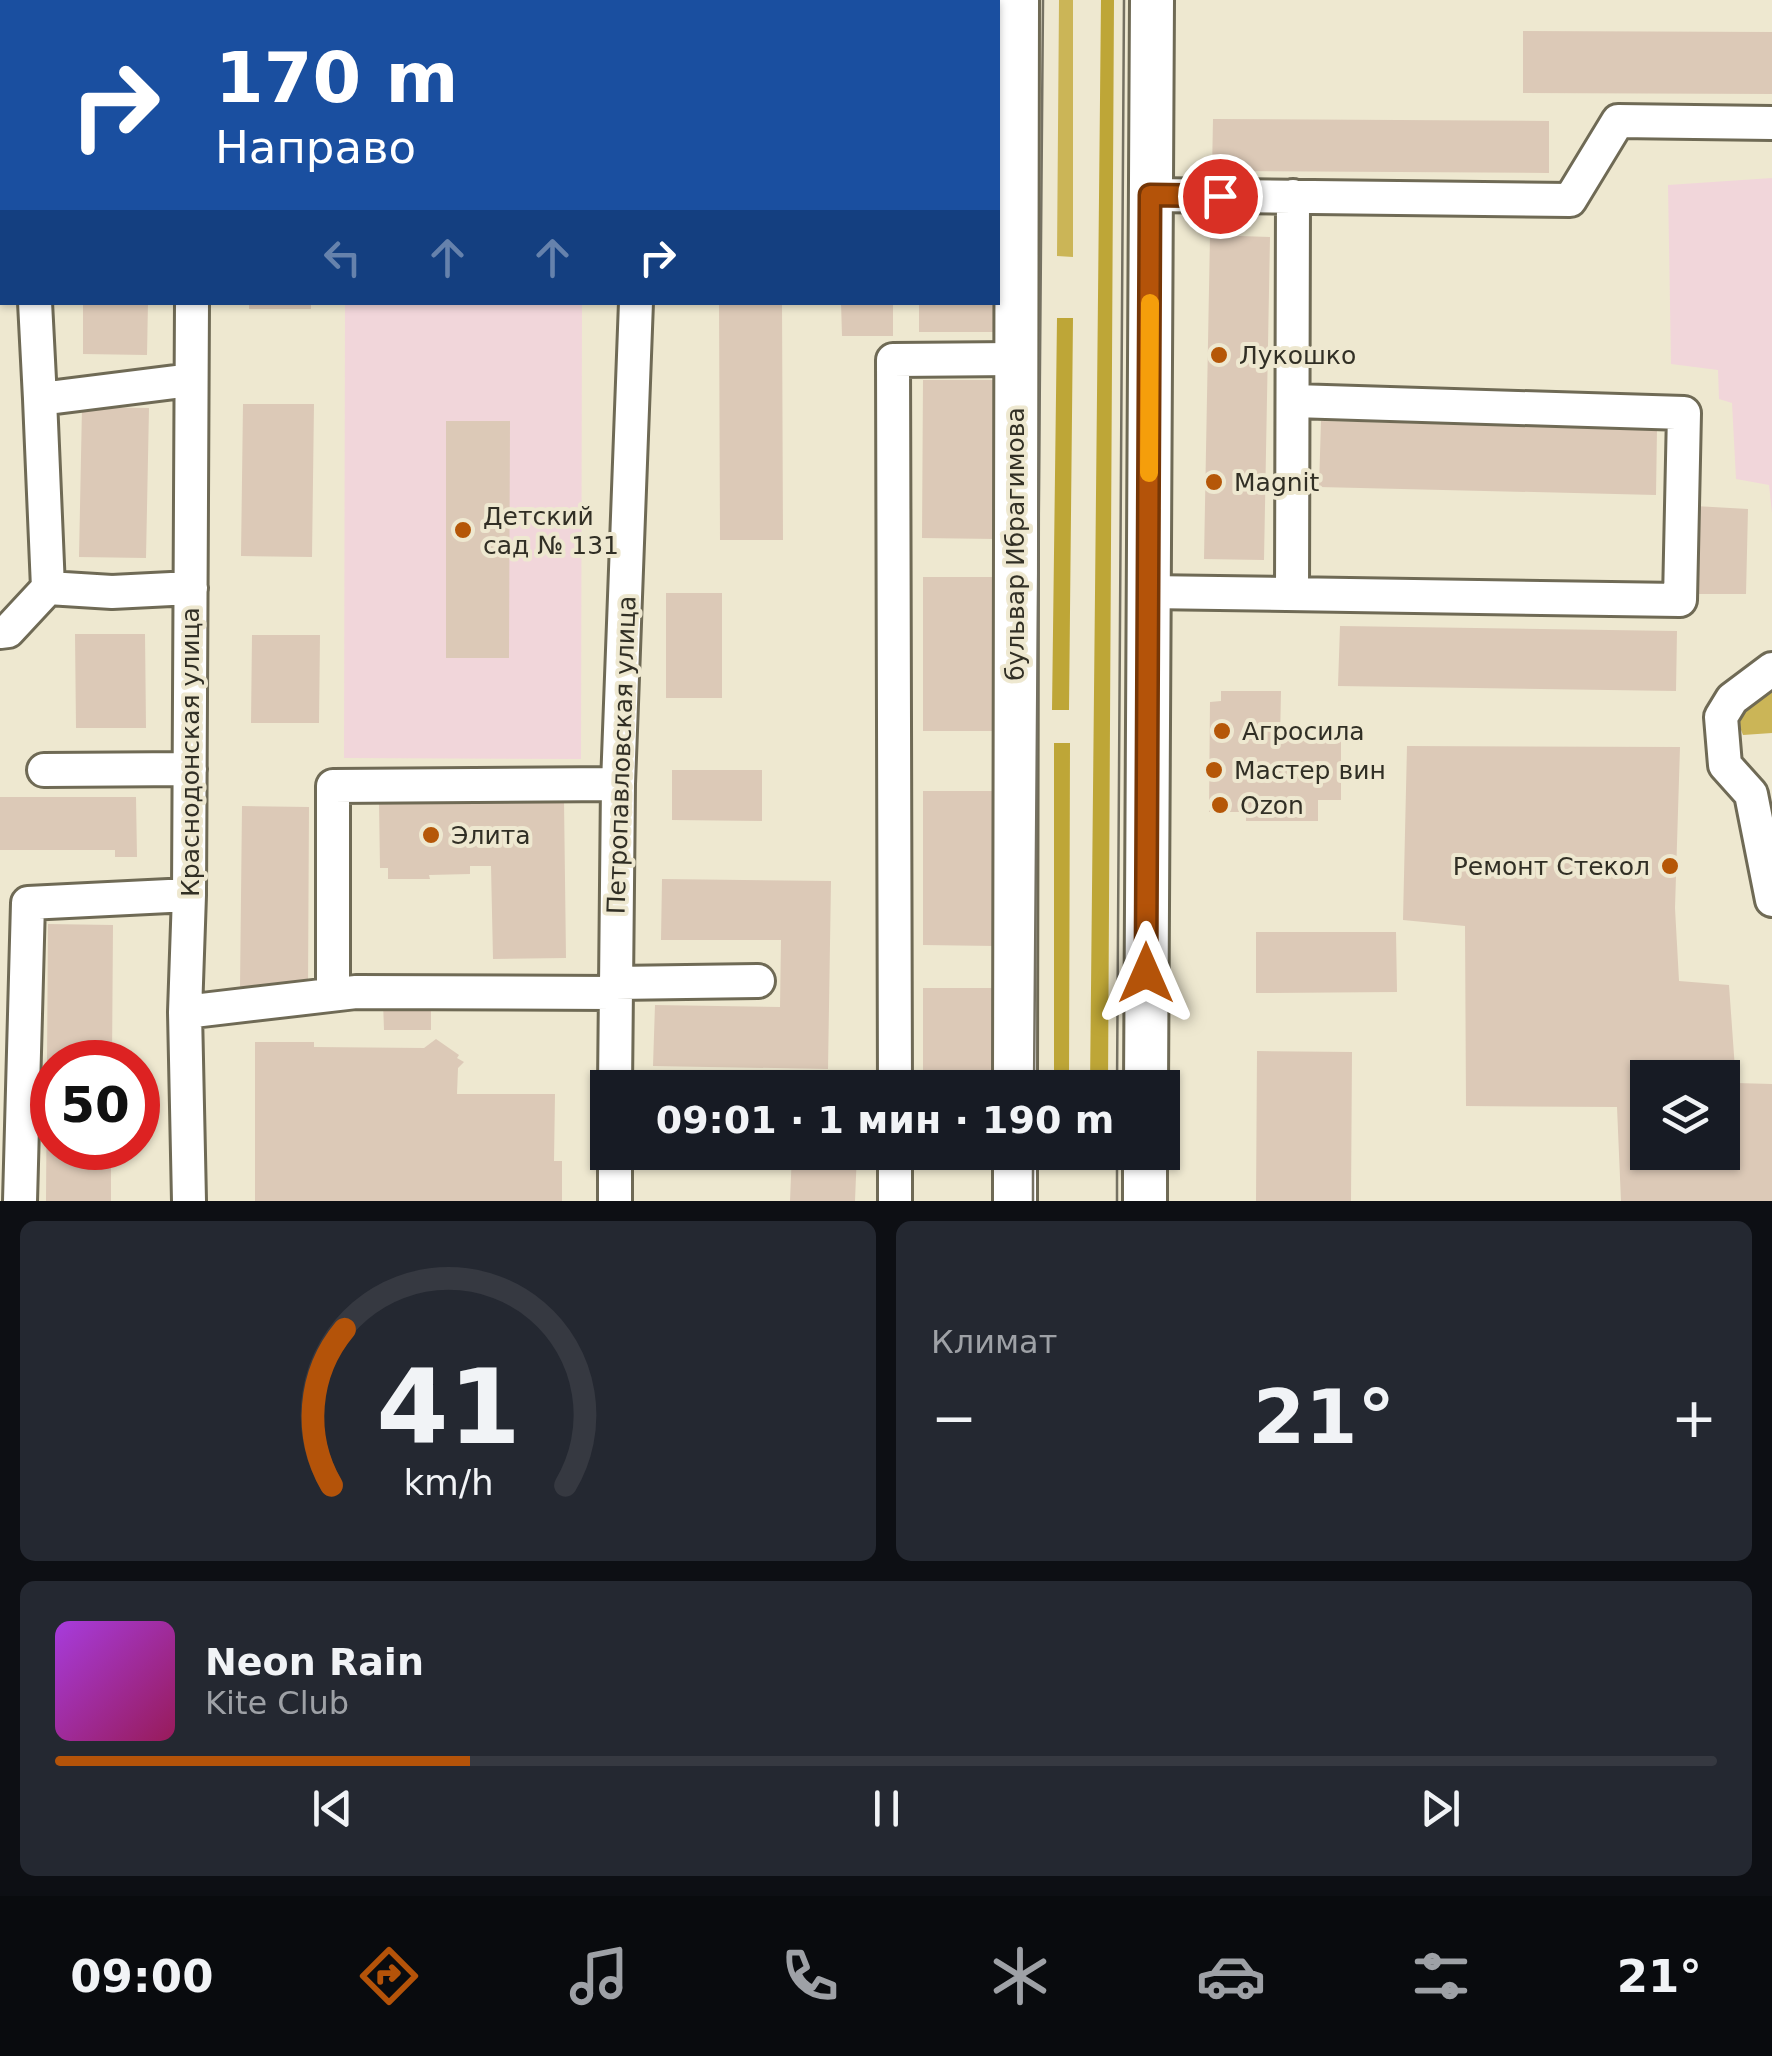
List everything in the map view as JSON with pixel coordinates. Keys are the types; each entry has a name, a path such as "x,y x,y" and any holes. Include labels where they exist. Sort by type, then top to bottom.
{"main road":[{"name":"бульвар Ибрагимова","path":"1015,1070 1017,0"},
{"path":"1146,1070 1152,0"},
{"path":"1015,1170 1015,1201"},
{"path":"1145,1170 1145,1201"}],"street":[{"path":"1150,195 1570,200 1618,121 1772,124"},
{"path":"1292,594 1294,196"},
{"path":"0,632 8,631 48,588 35,305"},
{"name":"Краснодонская улица","path":"190,1201 184,1012 189,895 192,305"},
{"name":"Петропавловская улица","path":"615,1070 618,784 636,305"},
{"path":"895,1070 893,360 1015,359"},
{"path":"40,399 191,380"},
{"path":"1148,592 1680,600 1684,413 1294,401"},
{"path":"48,588 112,592 191,588"},
{"path":"1772,669 1732,699 1722,717 1725,765 1751,794 1772,900"},
{"path":"44,770 190,770"},
{"path":"333,994 333,786 618,784"},
{"path":"20,1201 14,903 189,895"},
{"path":"184,1012 333,994 758,981"},
{"path":"615,1170 615,1201"},
{"path":"895,1170 895,1201"}],"shaded area":[{"path":"1059,0 1073,0 1073,257 1057,256"},
{"path":"1101,0 1114,0 1108,1070 1090,1070"},
{"path":"1772,178 1772,513 1769,485 1736,479 1732,403 1719,399 1718,370 1671,364 1668,185"},
{"name":"Детский сад № 131","path":"345,305 582,305 581,759 344,758"},
{"path":"1057,318 1073,318 1069,710 1052,710"},
{"path":"1772,683 1772,733 1743,735 1736,717"},
{"path":"1054,743 1070,743 1069,1070 1054,1070"}],"building":[{"path":"1523,31 1772,32 1772,94 1523,93"},
{"path":"1213,119 1549,121 1549,173 1212,171"},
{"path":"1210,235 1270,237 1264,560 1204,559"},
{"path":"83,305 148,305 147,355 83,354"},
{"path":"249,305 311,305 311,309 249,309"},
{"path":"719,305 782,305 783,540 720,540"},
{"path":"841,305 893,305 893,336 842,336"},
{"path":"919,305 993,305 993,332 919,332"},
{"path":"923,380 997,380 996,539 922,538"},
{"path":"243,404 314,404 312,557 241,556"},
{"path":"82,407 149,408 146,558 79,557"},
{"path":"446,421 510,421 509,658 446,658"},
{"path":"1321,421 1657,429 1656,495 1319,487"},
{"path":"1695,506 1748,509 1746,594 1694,594"},
{"path":"923,577 997,577 996,731 923,731"},
{"path":"666,593 722,593 722,698 666,698"},
{"path":"1340,626 1677,631 1676,691 1338,686"},
{"path":"75,634 145,634 146,728 76,728"},
{"path":"252,635 320,635 319,723 251,723"},
{"path":"1221,691 1281,691 1280,740 1341,740 1341,800 1318,800 1318,821 1246,821 1246,812 1209,812 1210,702 1221,701"},
{"path":"1407,746 1680,747 1675,908 1679,981 1729,985 1734,1060 1630,1060 1630,1170 1740,1170 1740,1083 1772,1084 1772,1201 1621,1201 1617,1107 1466,1106 1465,926 1403,920"},
{"path":"672,770 762,770 762,821 672,820"},
{"path":"923,791 997,791 996,946 923,945"},
{"path":"0,797 136,797 137,857 115,857 115,850 0,850"},
{"path":"564,801 566,958 493,959 491,866 470,866 470,874 429,875 430,879 388,879 388,868 380,868 379,803"},
{"path":"242,806 309,807 308,988 240,988"},
{"path":"662,879 831,881 828,1069 653,1066 655,1005 780,1007 781,940 661,940"},
{"path":"48,924 113,925 112,1040 47,1040"},
{"path":"1256,932 1396,932 1397,992 1256,993"},
{"path":"923,988 997,988 997,1070 923,1070"},
{"path":"383,1002 431,1002 431,1030 384,1030"},
{"path":"436,1039 464,1062 458,1068 457,1094 555,1094 554,1161 562,1161 562,1201 255,1201 255,1042 424,1048"},
{"path":"1257,1051 1352,1052 1351,1201 1256,1201"},
{"path":"46,1170 111,1170 111,1201 46,1201"},
{"path":"791,1170 856,1170 855,1201 790,1201"}],"tram line":[{"path":"1034,1070 1043,0"},
{"path":"1117,1070 1124,0"},
{"path":"1033,1170 1033,1201"},
{"path":"1117,1170 1117,1201"}],"slow traffic":[{"path":"1149,473 1150,303"}],"place":[{"name":"Лукошко","path":"1219,355"},
{"name":"Magnit","path":"1214,482"},
{"name":"Детский сад № 131","path":"463,530"},
{"name":"Агросила","path":"1222,731"},
{"name":"Мастер вин","path":"1214,770"},
{"name":"Ozon","path":"1220,805"},
{"name":"Элита","path":"431,835"},
{"name":"Ремонт Стекол","path":"1670,866"}],"route":[{"path":"1146,973 1150,195 1220,196"}]}
